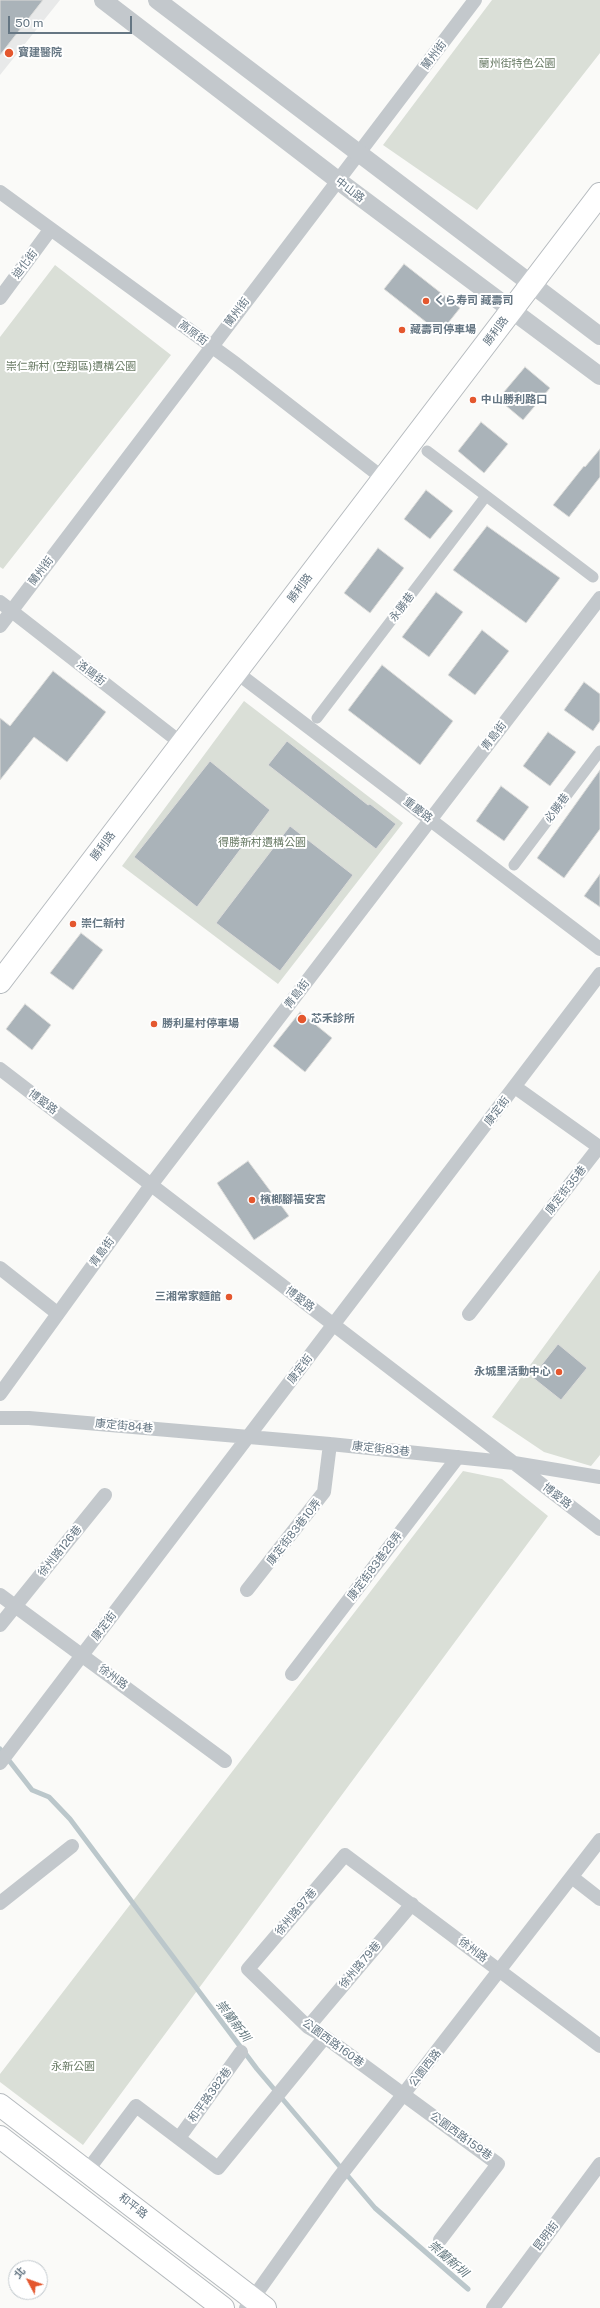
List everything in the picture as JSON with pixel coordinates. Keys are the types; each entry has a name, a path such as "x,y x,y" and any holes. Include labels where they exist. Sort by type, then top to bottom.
{"main road":[{"name":"勝利路","path":"0,982 600,194"},
{"name":"和平路","path":"0,2105 87,2171 255,2305"},
{"path":"0,2137 222,2308"}],"street":[{"name":"中山路","path":"103,0 337,180 600,376"},
{"path":"157,0 600,336"},
{"name":"蘭州街","path":"0,626 471,2"},
{"name":"高原街","path":"0,192 50,230 211,346 384,479"},
{"name":"迪化街","path":"0,298 50,230"},
{"path":"427,451 593,577"},
{"name":"永勝巷","path":"318,718 486,496"},
{"name":"青島街","path":"0,1394 57,1313 151,1185 600,598"},
{"name":"洛陽街","path":"0,602 181,743"},
{"name":"重慶路","path":"236,672 600,949"},
{"name":"必勝巷","path":"514,865 600,751"},
{"name":"康定街","path":"0,1763 600,974"},
{"name":"博愛路","path":"0,1069 600,1529"},
{"name":"康定街35巷","path":"469,1314 600,1147 515,1087"},
{"path":"0,1268 57,1313"},
{"name":"康定街84巷","path":"0,1418 29,1418 248,1436"},
{"name":"康定街83巷","path":"248,1436 514,1463 600,1477"},
{"name":"康定街83巷10弄","path":"247,1590 324,1492 330,1444"},
{"name":"康定街83巷28弄","path":"292,1674 458,1457"},
{"name":"徐州路126巷","path":"0,1626 105,1495"},
{"name":"徐州路","path":"0,1595 225,1761"},
{"name":"公園西路","path":"255,2305 337,2180 573,1878 600,1840"},
{"path":"0,1904 72,1846"},
{"name":"徐州路","path":"345,1855 501,1970 600,2046"},
{"name":"徐州路97巷","path":"248,1970 345,1855"},
{"path":"573,1878 600,1899"},
{"name":"徐州路79巷","path":"308,2027 412,1904"},
{"name":"公園西路160巷","path":"248,1970 308,2027 325,2037 404,2094"},
{"path":"87,2171 136,2106 218,2168 325,2037"},
{"name":"和平路382巷","path":"179,2138 241,2052"},
{"name":"公園西路159巷","path":"404,2094 498,2164 440,2240"},
{"name":"昆明街","path":"493,2308 600,2164"}],"shaded area":[{"name":"寶建醫院","path":"0,0 60,0 0,75"}],"green space":[{"name":"蘭州街特色公園","path":"492,0 600,0 600,53 477,210 383,145"},
{"name":"崇仁新村 (空翔區)遺構公園","path":"55,265 171,355 3,569 0,567 0,337"},
{"name":"得勝新村遺構公園","path":"244,701 403,823 278,984 122,866"},
{"path":"600,1270 600,1455 591,1466 544,1452 492,1417"},
{"name":"永新公園","path":"463,1471 502,1479 548,1516 83,2145 0,2082 0,2074"}],"building":[{"path":"0,0 43,0 0,55"},
{"name":"くら寿司 藏壽司","path":"404,264 460,308 440,333 384,289"},
{"path":"525,367 550,388 523,420 498,399"},
{"path":"481,422 508,444 484,473 458,451"},
{"path":"600,449 600,477 569,517 553,505 584,466 585,467"},
{"path":"426,490 453,511 430,539 404,519"},
{"path":"487,526 560,578 526,623 453,570"},
{"path":"378,548 404,568 370,613 344,593"},
{"path":"436,592 463,612 429,657 402,637"},
{"path":"482,630 509,651 475,695 448,675"},
{"path":"382,665 453,721 420,765 348,710"},
{"path":"53,671 106,712 67,762 34,737 0,780 0,718 10,726"},
{"path":"584,682 600,694 600,721 593,731 564,710"},
{"path":"548,732 576,752 550,786 523,766"},
{"path":"287,741 368,805 370,804 396,824 376,849 268,765"},
{"path":"210,761 270,810 197,907 134,857"},
{"path":"600,770 600,829 564,878 537,858"},
{"path":"501,786 529,807 504,841 476,821"},
{"path":"290,826 353,875 280,971 216,923"},
{"path":"600,874 600,907 584,896"},
{"path":"81,933 103,950 73,990 50,973"},
{"path":"25,1004 51,1025 32,1050 6,1029"},
{"path":"300,1012 332,1038 305,1072 273,1046"},
{"name":"檳榔腳福安宮","path":"248,1161 289,1216 254,1240 217,1183"},
{"name":"永城里活動中心","path":"558,1344 587,1368 561,1400 532,1377"}],"waterway":[{"name":"崇蘭新圳","path":"0,1749 32,1790 49,1797 70,1819 257,2069 375,2208 468,2289"}],"place":[{"name":"寶建醫院","path":"9,53"},
{"name":"くら寿司 藏壽司","path":"426,301"},
{"name":"藏壽司停車場","path":"402,330"},
{"name":"中山勝利路口","path":"473,400"},
{"name":"崇仁新村","path":"73,924"},
{"name":"芯禾診所","path":"302,1019"},
{"name":"勝利星村停車場","path":"154,1024"},
{"name":"檳榔腳福安宮","path":"252,1200"},
{"name":"三湘常家麵館","path":"229,1297"},
{"name":"永城里活動中心","path":"559,1372"}]}
